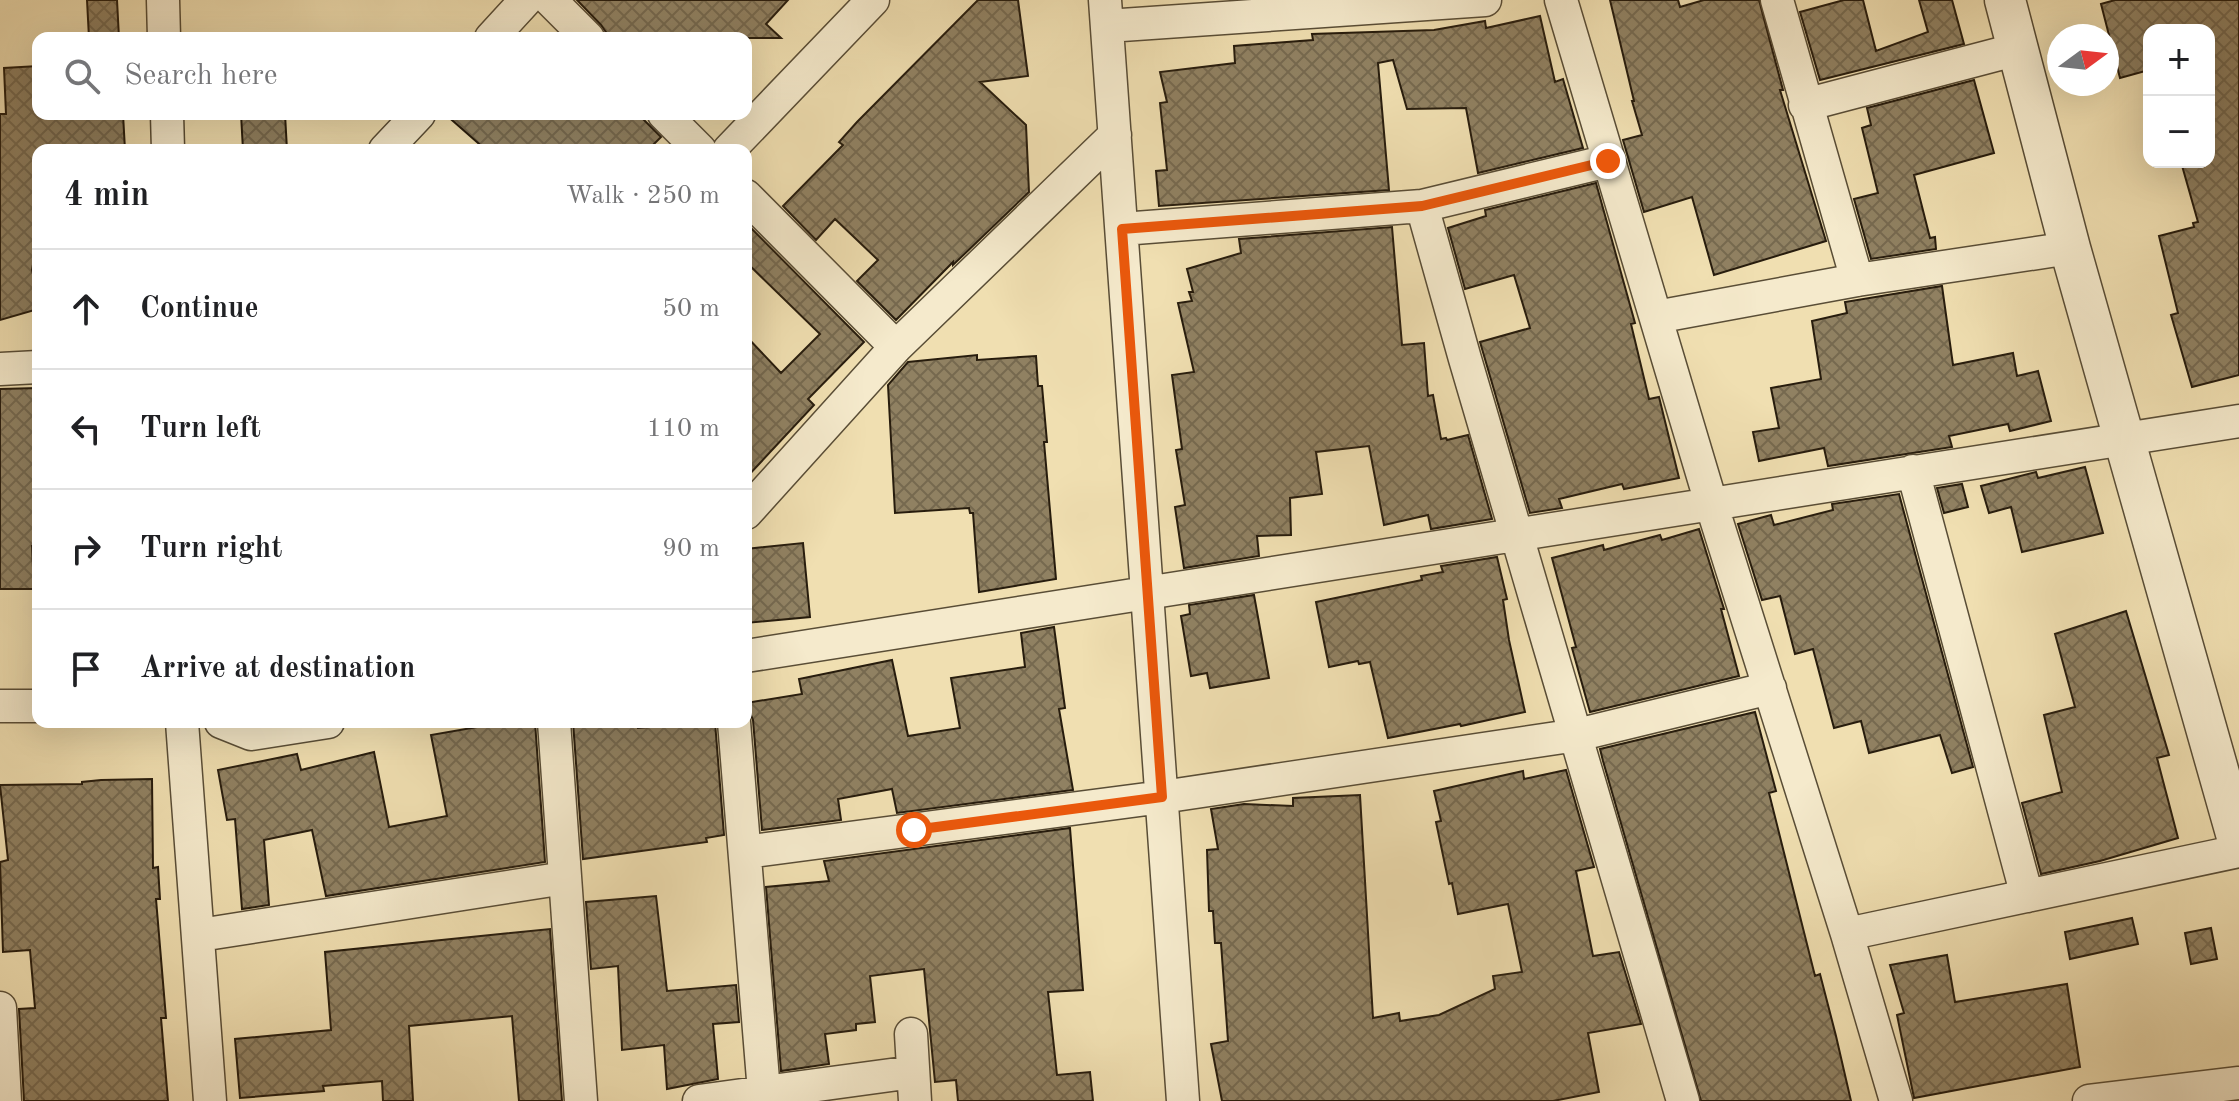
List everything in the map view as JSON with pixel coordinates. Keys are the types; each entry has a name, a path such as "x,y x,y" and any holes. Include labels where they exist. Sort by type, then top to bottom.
{"street":[{"path":"163,0 164,32"},
{"path":"550,0 582,32"},
{"path":"735,144 873,0"},
{"path":"1183,1101 1106,13 1485,0"},
{"path":"1561,0 1711,503 1847,934 1896,1101"},
{"path":"1777,0 1857,280"},
{"path":"2005,0 2070,248 2239,844"},
{"path":"496,32 518,5"},
{"path":"1805,105 2018,49"},
{"path":"167,120 168,144"},
{"path":"391,144 413,120"},
{"path":"670,120 694,144"},
{"path":"752,506 896,347 1115,135"},
{"path":"1122,229 1422,206 1608,161"},
{"path":"752,202 896,347"},
{"path":"1422,206 1683,1101"},
{"path":"1656,317 1857,280 2070,248"},
{"path":"0,369 32,367"},
{"path":"752,655 2239,421"},
{"path":"1913,471 2027,896"},
{"path":"745,852 1162,797 1577,735 1770,688"},
{"path":"0,706 32,706"},
{"path":"183,728 210,1101"},
{"path":"236,728 251,734 290,728"},
{"path":"554,728 581,1101"},
{"path":"735,728 764,1092"},
{"path":"1847,934 2239,851"},
{"path":"200,935 565,878"},
{"path":"0,1008 5,1101"},
{"path":"699,1101 764,1092 914,1087 911,1034"},
{"path":"2092,1101 2239,1083"}],"building":[{"path":"87,0 117,0 119,32 89,32"},
{"path":"577,0 788,0 766,24 781,38 752,38 752,32 606,32"},
{"path":"978,0 1018,0 1028,76 980,82 1026,125 1029,192 896,320 857,281 878,260 835,219 816,240 783,206 843,145 839,142 857,122"},
{"path":"1610,0 1678,0 1680,7 1704,0 1759,0 1783,90 1780,90 1826,241 1714,275 1692,197 1644,212 1623,140 1642,135"},
{"path":"1844,0 1863,0 1876,51 1928,32 1919,0 1952,0 1964,44 1820,80 1800,12"},
{"path":"2115,0 2239,0 2239,375 2192,387 2171,315 2178,313 2159,236 2194,227 2193,223 2198,222 2183,168 2215,168 2215,24 2143,24 2143,72 2120,78 2119,24 2106,24 2101,4"},
{"path":"1540,16 1555,82 1563,79 1583,148 1478,173 1466,108 1407,109 1393,60 1378,63 1389,190 1159,206 1156,171 1167,170 1160,103 1167,102 1160,72 1235,63 1234,46 1313,40 1312,34 1434,30 1485,21 1486,28"},
{"path":"32,66 32,120 123,120 125,144 32,144 32,311 0,320 0,114 6,114 4,68"},
{"path":"1974,80 1994,153 1914,175 1930,238 1935,237 1936,249 1871,259 1854,199 1878,193 1862,128 1871,125 1867,108"},
{"path":"241,120 285,120 287,144 243,144"},
{"path":"452,120 644,120 661,137 654,144 479,144"},
{"path":"1596,183 1635,323 1631,324 1649,399 1659,397 1679,478 1624,489 1622,484 1559,499 1562,508 1530,513 1480,342 1530,328 1514,275 1465,289 1448,228 1486,216 1485,210"},
{"path":"1392,227 1402,345 1424,343 1428,396 1433,395 1441,439 1468,435 1492,519 1431,529 1428,515 1384,525 1369,446 1316,452 1322,494 1290,498 1291,535 1257,536 1259,556 1184,568 1175,507 1185,505 1176,450 1182,449 1172,375 1194,372 1178,303 1192,301 1187,269 1241,253 1239,239"},
{"path":"752,229 864,342 808,399 814,405 752,472 752,342 781,373 820,334 752,268"},
{"path":"1942,286 1953,365 2013,353 2017,376 2038,371 2051,421 2010,431 2008,424 1949,436 1952,447 1828,466 1824,448 1759,461 1753,432 1779,428 1771,388 1821,379 1812,321 1847,313 1845,302"},
{"path":"977,355 977,360 1036,356 1038,386 1042,386 1056,579 979,592 973,513 969,508 895,513 888,385 908,362"},
{"path":"32,388 32,589 0,589 0,389"},
{"path":"2085,467 2103,533 2022,552 2011,507 1989,513 1981,486 2036,472 2038,478"},
{"path":"1962,484 1968,507 1944,513 1937,488"},
{"path":"1899,494 1973,767 1952,773 1940,735 1869,753 1861,721 1834,728 1813,649 1795,654 1780,596 1762,600 1738,524 1771,515 1774,525 1833,510 1832,504"},
{"path":"1699,529 1724,609 1721,609 1739,676 1590,712 1552,558 1603,545 1604,550 1660,535 1662,540"},
{"path":"803,543 810,617 752,622 752,548"},
{"path":"1497,557 1507,599 1503,600 1509,640 1525,712 1388,738 1370,662 1359,664 1358,661 1329,667 1316,602 1422,580 1421,576 1443,572 1441,566"},
{"path":"1254,595 1269,678 1210,688 1207,673 1191,676 1181,616 1190,614 1189,605"},
{"path":"2126,611 2169,755 2157,758 2178,838 2100,861 2041,874 2022,803 2062,792 2044,715 2075,707 2055,634"},
{"path":"1054,627 1065,708 1059,709 1073,790 897,813 892,789 838,799 841,820 762,830 752,702 802,694 799,679 892,660 908,736 960,728 951,678 1025,667 1021,633"},
{"path":"1755,712 1776,791 1769,793 1815,976 1820,974 1851,1101 1701,1101 1600,749"},
{"path":"471,728 535,728 545,862 326,896 312,830 264,840 269,905 242,909 235,819 227,820 218,770 297,754 301,770 374,752 389,827 447,816 431,735"},
{"path":"573,728 715,728 724,835 706,838 707,842 583,859"},
{"path":"1566,770 1594,867 1576,871 1593,956 1619,952 1641,1024 1588,1033 1599,1092 1553,1101 1222,1101 1211,1044 1228,1041 1221,943 1215,943 1213,911 1209,911 1207,850 1218,849 1211,809 1244,804 1293,806 1293,798 1360,795 1373,1018 1399,1013 1400,1021 1439,1015 1495,989 1493,976 1522,972 1508,904 1458,914 1436,822 1441,821 1434,791 1523,771 1524,779"},
{"path":"152,779 153,868 158,867 160,899 156,899 166,1018 161,1018 168,1101 24,1101 19,1009 35,1008 30,950 3,952 0,862 8,860 0,785"},
{"path":"1070,828 1083,990 1048,992 1057,1075 1090,1072 1093,1101 958,1101 956,1080 935,1082 924,969 870,976 875,1022 856,1024 856,1030 825,1034 829,1064 781,1071 766,887 829,881 824,861"},
{"path":"656,896 667,991 736,985 739,1022 713,1024 718,1079 667,1089 664,1045 622,1050 618,966 591,969 586,902"},
{"path":"2132,918 2138,944 2070,959 2065,932"},
{"path":"2211,928 2217,959 2191,964 2185,933"},
{"path":"550,929 562,1101 519,1101 512,1016 409,1026 413,1101 383,1101 382,1081 323,1086 324,1091 240,1098 235,1039 331,1030 325,952"},
{"path":"1947,955 1955,1002 2067,984 2080,1067 1914,1098 1897,1015 1904,1013 1890,965"}],"route":[{"path":"914,830 1162,797 1122,229 1422,206 1608,161"}]}
